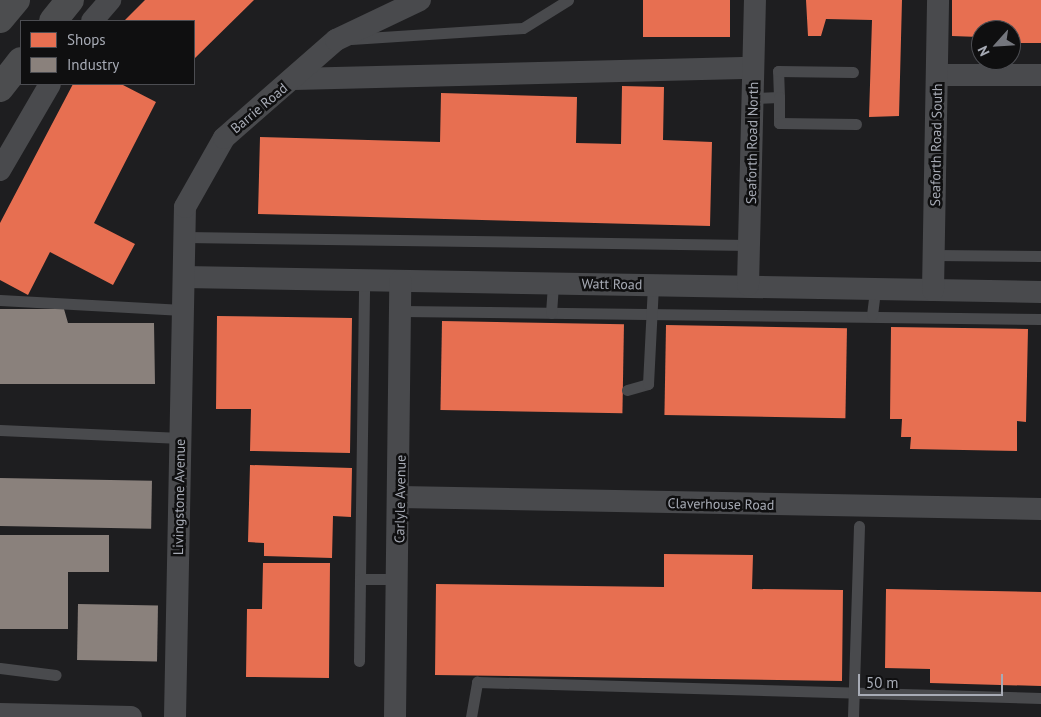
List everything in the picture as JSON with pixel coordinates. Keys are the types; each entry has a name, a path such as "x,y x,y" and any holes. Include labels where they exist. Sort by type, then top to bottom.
{"main road":[{"path":"0,19 16,0"},
{"path":"54,20 70,0"},
{"path":"0,88 20,62"}],"street":[{"path":"93,20 110,0"},
{"name":"Barrie Road","path":"184,277 186,207 224,138 294,79 336,40 420,0"},
{"name":"Seaforth Road North","path":"748,285 755,0"},
{"name":"Seaforth Road South","path":"932,290 938,0"},
{"path":"294,79 753,68"},
{"path":"937,75 1041,75"},
{"path":"0,170 49,85"},
{"name":"Watt Road","path":"184,277 748,285 874,290 1041,292"},
{"name":"Livingstone Avenue","path":"175,717 184,277"},
{"name":"Carlyle Avenue","path":"395,717 400,497 402,311 400,281"},
{"name":"Claverhouse Road","path":"400,497 1041,509"},
{"path":"0,714 131,717"}],"lane":[{"path":"336,40 523,28 568,0"},
{"path":"853,72 778,71 779,123 856,124"},
{"path":"753,98 779,97"},
{"path":"185,237 750,245"},
{"path":"934,255 1041,256"},
{"path":"359,661 364,280"},
{"path":"551,313 553,283"},
{"path":"627,390 648,384 654,284"},
{"path":"872,315 874,290"},
{"path":"0,300 183,310"},
{"path":"402,311 872,315 1041,319"},
{"path":"0,430 180,438"},
{"path":"853,717 859,526"},
{"path":"360,579 398,579"},
{"path":"0,668 56,675"},
{"path":"471,717 477,682 1041,698"}],"shaded area":[{"path":"0,0 1041,0 1041,717 0,717"}],"building: Shops":[{"path":"145,0 254,0 195,58 195,20 125,20"},
{"path":"643,0 730,0 730,37 643,37"},
{"path":"806,0 902,0 899,116 869,117 872,20 826,19 821,36 808,36"},
{"path":"952,0 1041,0 1041,43 1021,43 1021,20 971,20 971,37 952,36"},
{"path":"72,85 123,85 156,102 94,223 135,244 113,285 50,252 28,295 0,280 0,223"},
{"path":"622,86 664,87 663,140 712,142 710,226 258,214 260,137 440,142 441,93 577,97 576,143 621,144"},
{"path":"217,316 352,318 350,453 250,451 251,409 216,409"},
{"path":"442,321 624,324 622,413 440,410"},
{"path":"666,325 847,328 845,418 664,415"},
{"path":"891,327 1028,329 1026,422 1017,421 1017,451 910,449 911,437 901,437 902,419 890,419"},
{"path":"250,465 352,468 351,517 333,516 332,558 264,556 264,543 248,542"},
{"path":"664,554 753,555 752,589 843,590 842,681 435,675 436,584 664,587"},
{"path":"263,563 330,563 329,678 246,677 247,609 262,609"},
{"path":"886,589 1041,592 1041,686 930,683 930,669 885,668"}],"building: Industry":[{"path":"0,309 64,309 68,323 154,323 155,384 0,384"},
{"path":"0,478 152,481 151,529 0,526"},
{"path":"0,535 109,535 109,572 68,572 68,629 0,629"},
{"path":"78,604 158,605 157,661 77,660"}]}
